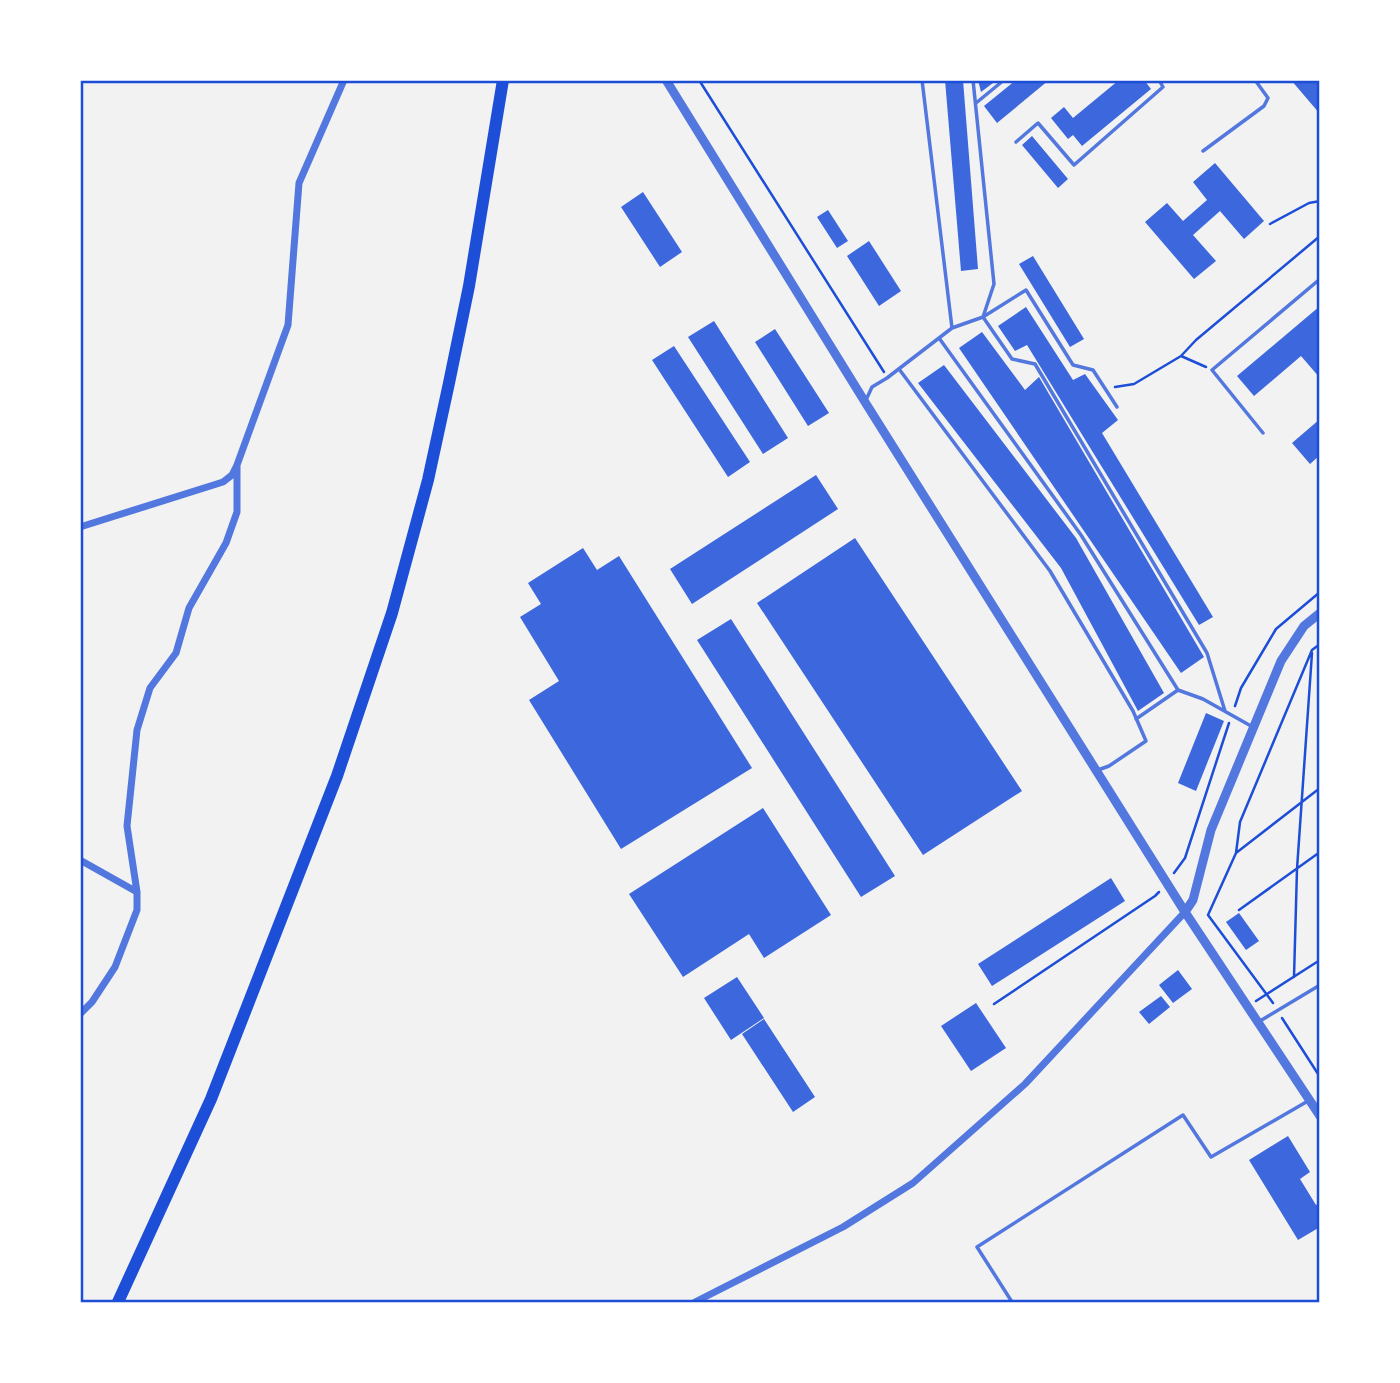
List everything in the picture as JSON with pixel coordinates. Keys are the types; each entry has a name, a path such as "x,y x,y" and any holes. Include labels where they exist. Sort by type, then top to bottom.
{"highway":[{"path":"118,1303 211,1100 337,776 392,613 428,480 449,383 469,286 503,80"}],"street":[{"path":"80,527 223,482 232,475 288,326 299,183 344,80"},
{"path":"666,80 864,402 1166,883 1320,1116"},
{"path":"80,1014 92,1002 115,967 137,910 137,892 127,826 136,730 150,688 176,653 189,608 226,543 237,512 237,466"},
{"path":"695,1303 844,1227 913,1184 1026,1084 1185,912 1193,900 1211,830 1281,661 1304,626 1320,613"},
{"path":"80,860 137,892"}],"lane":[{"path":"922,80 952,328"},
{"path":"972,80 994,284 983,317"},
{"path":"975,103 1004,80"},
{"path":"1016,142 1038,123 1074,165 1163,87 1159,80"},
{"path":"1203,151 1264,106 1268,98 1255,80"},
{"path":"1263,433 1212,370 1320,279"},
{"path":"864,402 872,387 952,328 983,317 1026,290 1073,365 1093,370 1118,407"},
{"path":"983,317 1012,359 1035,364 1207,653 1225,711"},
{"path":"939,338 1082,535 1178,690 1203,699 1253,727"},
{"path":"899,369 1050,571 1133,711 1146,741 1110,766 1096,771"},
{"path":"1136,719 1178,690"},
{"path":"1258,1022 1320,985"},
{"path":"1012,1303 977,1247 1183,1115 1210,1157 1310,1100"}],"path":[{"path":"699,80 887,378"},
{"path":"1270,224 1308,203 1320,201"},
{"path":"1107,392 1117,386 1133,384 1181,356 1196,340 1320,236"},
{"path":"1181,356 1212,370"},
{"path":"994,1004 1156,896 1185,858 1241,688 1276,629 1320,592"},
{"path":"1320,644 1312,650 1240,822 1236,853 1209,915 1267,994 1320,1077"},
{"path":"1294,977 1297,869 1312,650"},
{"path":"1236,853 1320,788"},
{"path":"1239,910 1320,852"},
{"path":"1247,1006 1320,960"}],"building":[{"path":"945,80 963,80 978,269 961,271"},
{"path":"978,80 997,80 981,92"},
{"path":"1016,80 1049,80 997,123 984,106"},
{"path":"1119,80 1144,80 1151,89 1082,146 1073,135 1068,139 1051,118 1064,107 1073,118"},
{"path":"1291,80 1320,80 1320,114"},
{"path":"1032,136 1068,179 1058,188 1022,145"},
{"path":"1215,163 1264,221 1244,239 1220,211 1193,235 1216,261 1194,279 1145,222 1167,203 1183,221 1207,200 1193,182"},
{"path":"643,192 682,252 660,267 621,207"},
{"path":"828,210 848,241 837,248 817,217"},
{"path":"869,241 901,291 879,306 847,256"},
{"path":"1033,256 1084,339 1070,347 1019,264"},
{"path":"1320,306 1320,378 1301,356 1254,396 1237,376"},
{"path":"1026,307 1073,380 1085,374 1118,420 1102,433 1213,617 1199,625 1027,345 1015,351 998,326"},
{"path":"714,321 788,438 763,454 688,337"},
{"path":"775,329 829,413 808,426 755,342"},
{"path":"982,332 1025,390 1039,377 1204,657 1181,673 959,348"},
{"path":"674,346 750,462 728,477 652,360"},
{"path":"944,365 1076,538 1164,693 1138,711 1061,568 918,383"},
{"path":"1320,419 1320,455 1310,464 1292,443"},
{"path":"816,475 838,509 692,604 670,569"},
{"path":"855,538 1022,791 923,855 757,603"},
{"path":"583,548 597,570 619,556 752,768 621,849 529,700 559,681 520,617 541,604 528,583"},
{"path":"731,619 895,876 861,897 697,640"},
{"path":"1206,713 1224,721 1196,791 1178,783"},
{"path":"763,808 831,915 764,958 749,934 683,977 629,894"},
{"path":"1111,878 1125,901 992,986 978,964"},
{"path":"1239,913 1259,941 1246,950 1226,922"},
{"path":"1178,970 1192,989 1173,1003 1159,985"},
{"path":"737,977 764,1018 731,1040 704,998"},
{"path":"1161,996 1170,1007 1149,1024 1139,1012"},
{"path":"976,1003 1006,1048 971,1071 941,1026"},
{"path":"764,1019 815,1097 793,1112 742,1034"},
{"path":"1288,1136 1310,1172 1300,1179 1316,1205 1320,1203 1320,1227 1298,1240 1249,1160"}]}
